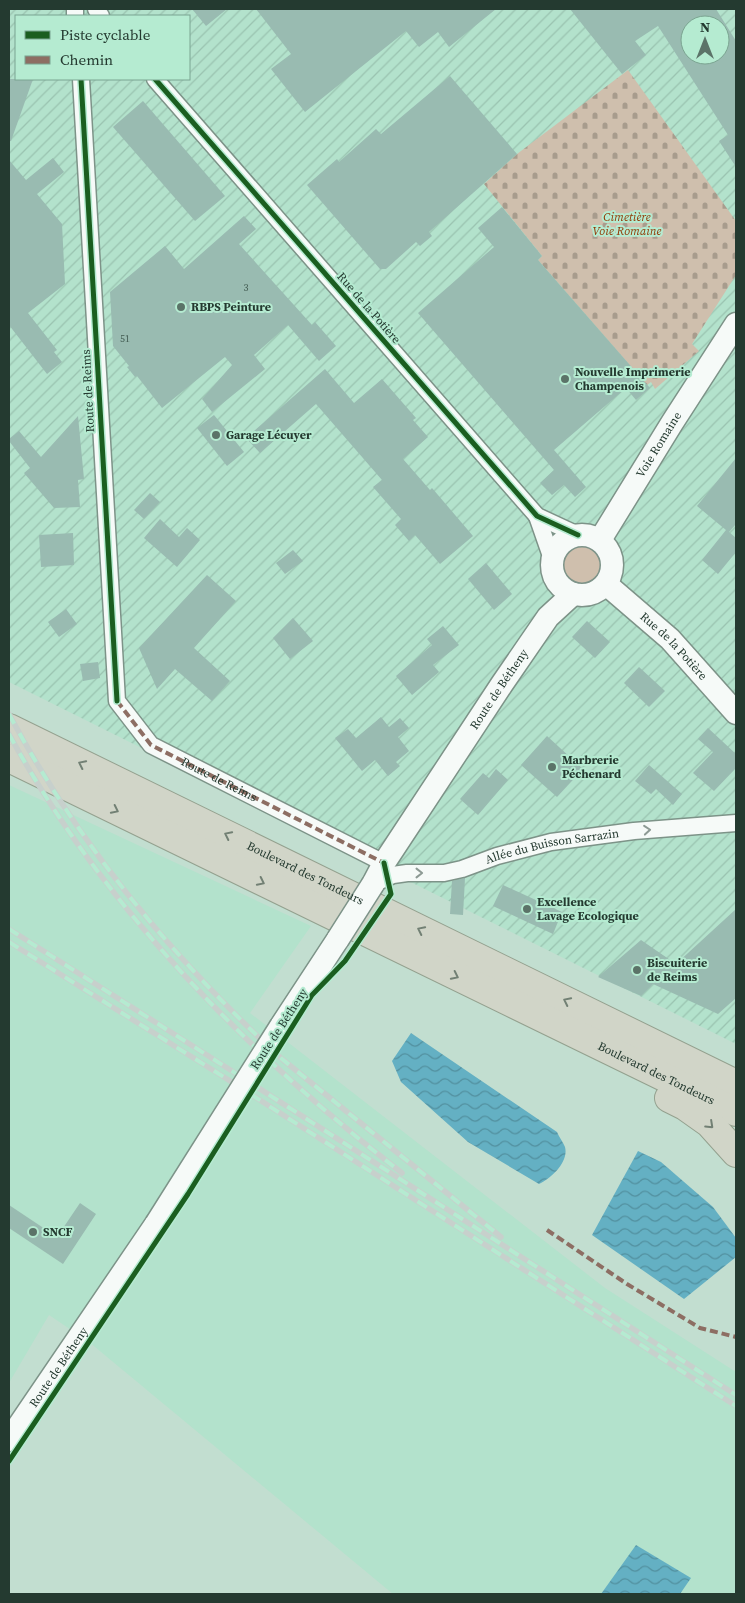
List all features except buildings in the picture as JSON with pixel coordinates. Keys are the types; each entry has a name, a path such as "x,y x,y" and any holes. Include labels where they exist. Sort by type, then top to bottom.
{"highway":[{"name":"Boulevard des Tondeurs","path":"9,728 736,1084"},
{"name":"Boulevard des Tondeurs","path":"9,758 736,1112"},
{"path":"489,993 553,1037 685,1106 709,1123 736,1153"},
{"path":"599,1017 736,1071"}],"main road":[{"name":"Voie Romaine","path":"600,540 736,324"},
{"path":"578,534 586,534 600,540 612,556 611,576 599,590 591,594 582,595 560,578 558,546 571,536 578,534"},
{"name":"Route de Bétheny","path":"9,1440 156,1224 373,884 384,863 486,707 548,617 560,578"},
{"name":"Rue de la Potière","path":"606,584 670,639 736,713"}],"street":[{"name":"Route de Reims","path":"81,80 117,701 151,745 384,863"},
{"name":"Rue de la Potière","path":"156,80 537,516 578,534"},
{"path":"537,516 560,578"},
{"name":"Allée du Buisson Sarrazin","path":"373,884 393,875 444,873 462,869 497,856 552,842 634,831 736,823"}],"shaded area":[{"path":"9,9 736,9 736,1044 9,682"},
{"path":"9,785 311,926 250,1013 605,1288 736,1372 736,1594 393,1594 89,1342 49,1315 9,1383"}],"green space":[{"name":"Cimetière Voie Romaine","path":"628,70 736,221 736,275 692,344 699,351 655,389 651,382 647,385 538,260 542,256 484,184 517,154"},
{"path":"583,543 598,549 604,564 598,579 583,585 568,579 562,564 568,549"}],"water":[{"path":"411,1033 557,1132 566,1153 562,1164 554,1174 539,1184 468,1142 401,1082 392,1061"},
{"path":"638,1151 661,1162 713,1207 736,1238 736,1257 684,1299 592,1235"},
{"path":"636,1545 691,1578 680,1594 601,1594"}],"railway":[{"path":"9,714 36,762 97,854 166,941 203,982 282,1059 501,1237"},
{"path":"9,734 46,797 88,858 134,917 183,973 234,1027 289,1078 402,1173"},
{"path":"9,929 736,1395"},
{"path":"9,942 227,1079 736,1406"}],"marked path":[{"path":"117,701 151,745 384,863"},
{"path":"547,1230 627,1284 700,1328 736,1337"}],"cycle path":[{"path":"81,80 117,701"},
{"path":"156,80 537,516 578,535"},
{"path":"9,1461 188,1194 312,995 345,961 391,894 384,863"}],"place":[{"name":"RBPS Peinture","path":"181,307"},
{"name":"Nouvelle Imprimerie Champenois","path":"565,379"},
{"name":"Garage Lécuyer","path":"216,435"},
{"name":"Marbrerie Péchenard","path":"552,767"},
{"name":"Excellence Lavage Ecologique","path":"527,909"},
{"name":"Biscuiterie de Reims","path":"637,970"},
{"name":"SNCF","path":"33,1232"}]}
